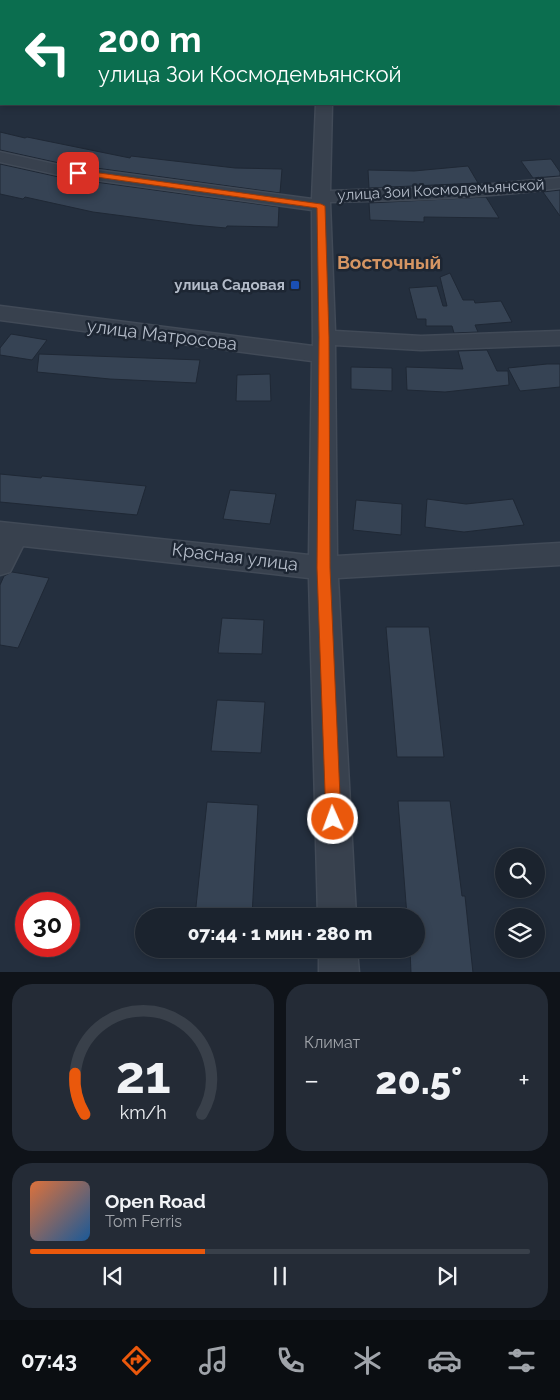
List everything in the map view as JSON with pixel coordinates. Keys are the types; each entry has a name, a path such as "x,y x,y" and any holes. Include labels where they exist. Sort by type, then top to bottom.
{"street":[{"path":"324,105 321,201 324,346 324,568 337,908"},
{"name":"улица Зои Космодемьянской","path":"0,157 60,170 321,201 560,183"},
{"name":"улица Матросова","path":"0,313 324,346 560,338"},
{"path":"0,564 7,534"},
{"name":"Красная улица","path":"7,534 324,568 560,554"},
{"path":"338,958 339,972"}],"building":[{"path":"0,132 130,158 131,156 235,168 282,169 280,193 59,163 0,150"},
{"path":"551,159 560,172 560,176 533,178 521,161"},
{"path":"0,164 59,177 279,207 278,227 227,226 226,228 193,225 93,212 25,197 23,199 0,194"},
{"path":"468,166 478,183 369,188 368,170 414,171"},
{"path":"560,190 560,216 543,192"},
{"path":"486,197 499,218 424,217 424,222 370,220 369,203"},
{"path":"450,273 463,300 474,300 475,303 501,301 512,322 475,325 478,332 454,333 452,326 426,326 426,319 417,319 409,288 437,286 443,306 447,306 440,277"},
{"path":"11,334 47,340 32,360 0,355 0,348"},
{"path":"487,350 497,371 508,371 509,385 445,392 407,390 406,367 463,369 458,351"},
{"path":"39,354 200,360 196,383 110,379 37,372"},
{"path":"560,364 560,387 520,391 508,368"},
{"path":"351,367 392,368 392,391 351,389"},
{"path":"270,374 271,401 236,401 237,375"},
{"path":"0,474 146,486 137,515 0,502"},
{"path":"230,490 276,494 270,524 223,519"},
{"path":"427,499 466,504 513,499 524,525 464,532 425,527"},
{"path":"356,500 402,504 401,535 353,530"},
{"path":"12,572 49,578 18,648 0,645 0,585 4,576"},
{"path":"222,618 264,620 262,654 218,653"},
{"path":"386,627 429,627 444,757 397,757"},
{"path":"217,700 265,702 261,753 211,751"},
{"path":"398,801 450,801 462,896 465,896 473,972 411,972 410,958 425,958 425,908 406,908"},
{"path":"207,802 258,805 252,908 196,908"}],"place":[{"name":"улица Садовая","path":"295,285"}],"district":[{"name":"Восточный","path":"389,262"}],"route":[{"path":"78,173 321,206 324,337 324,568 333,819"}]}
